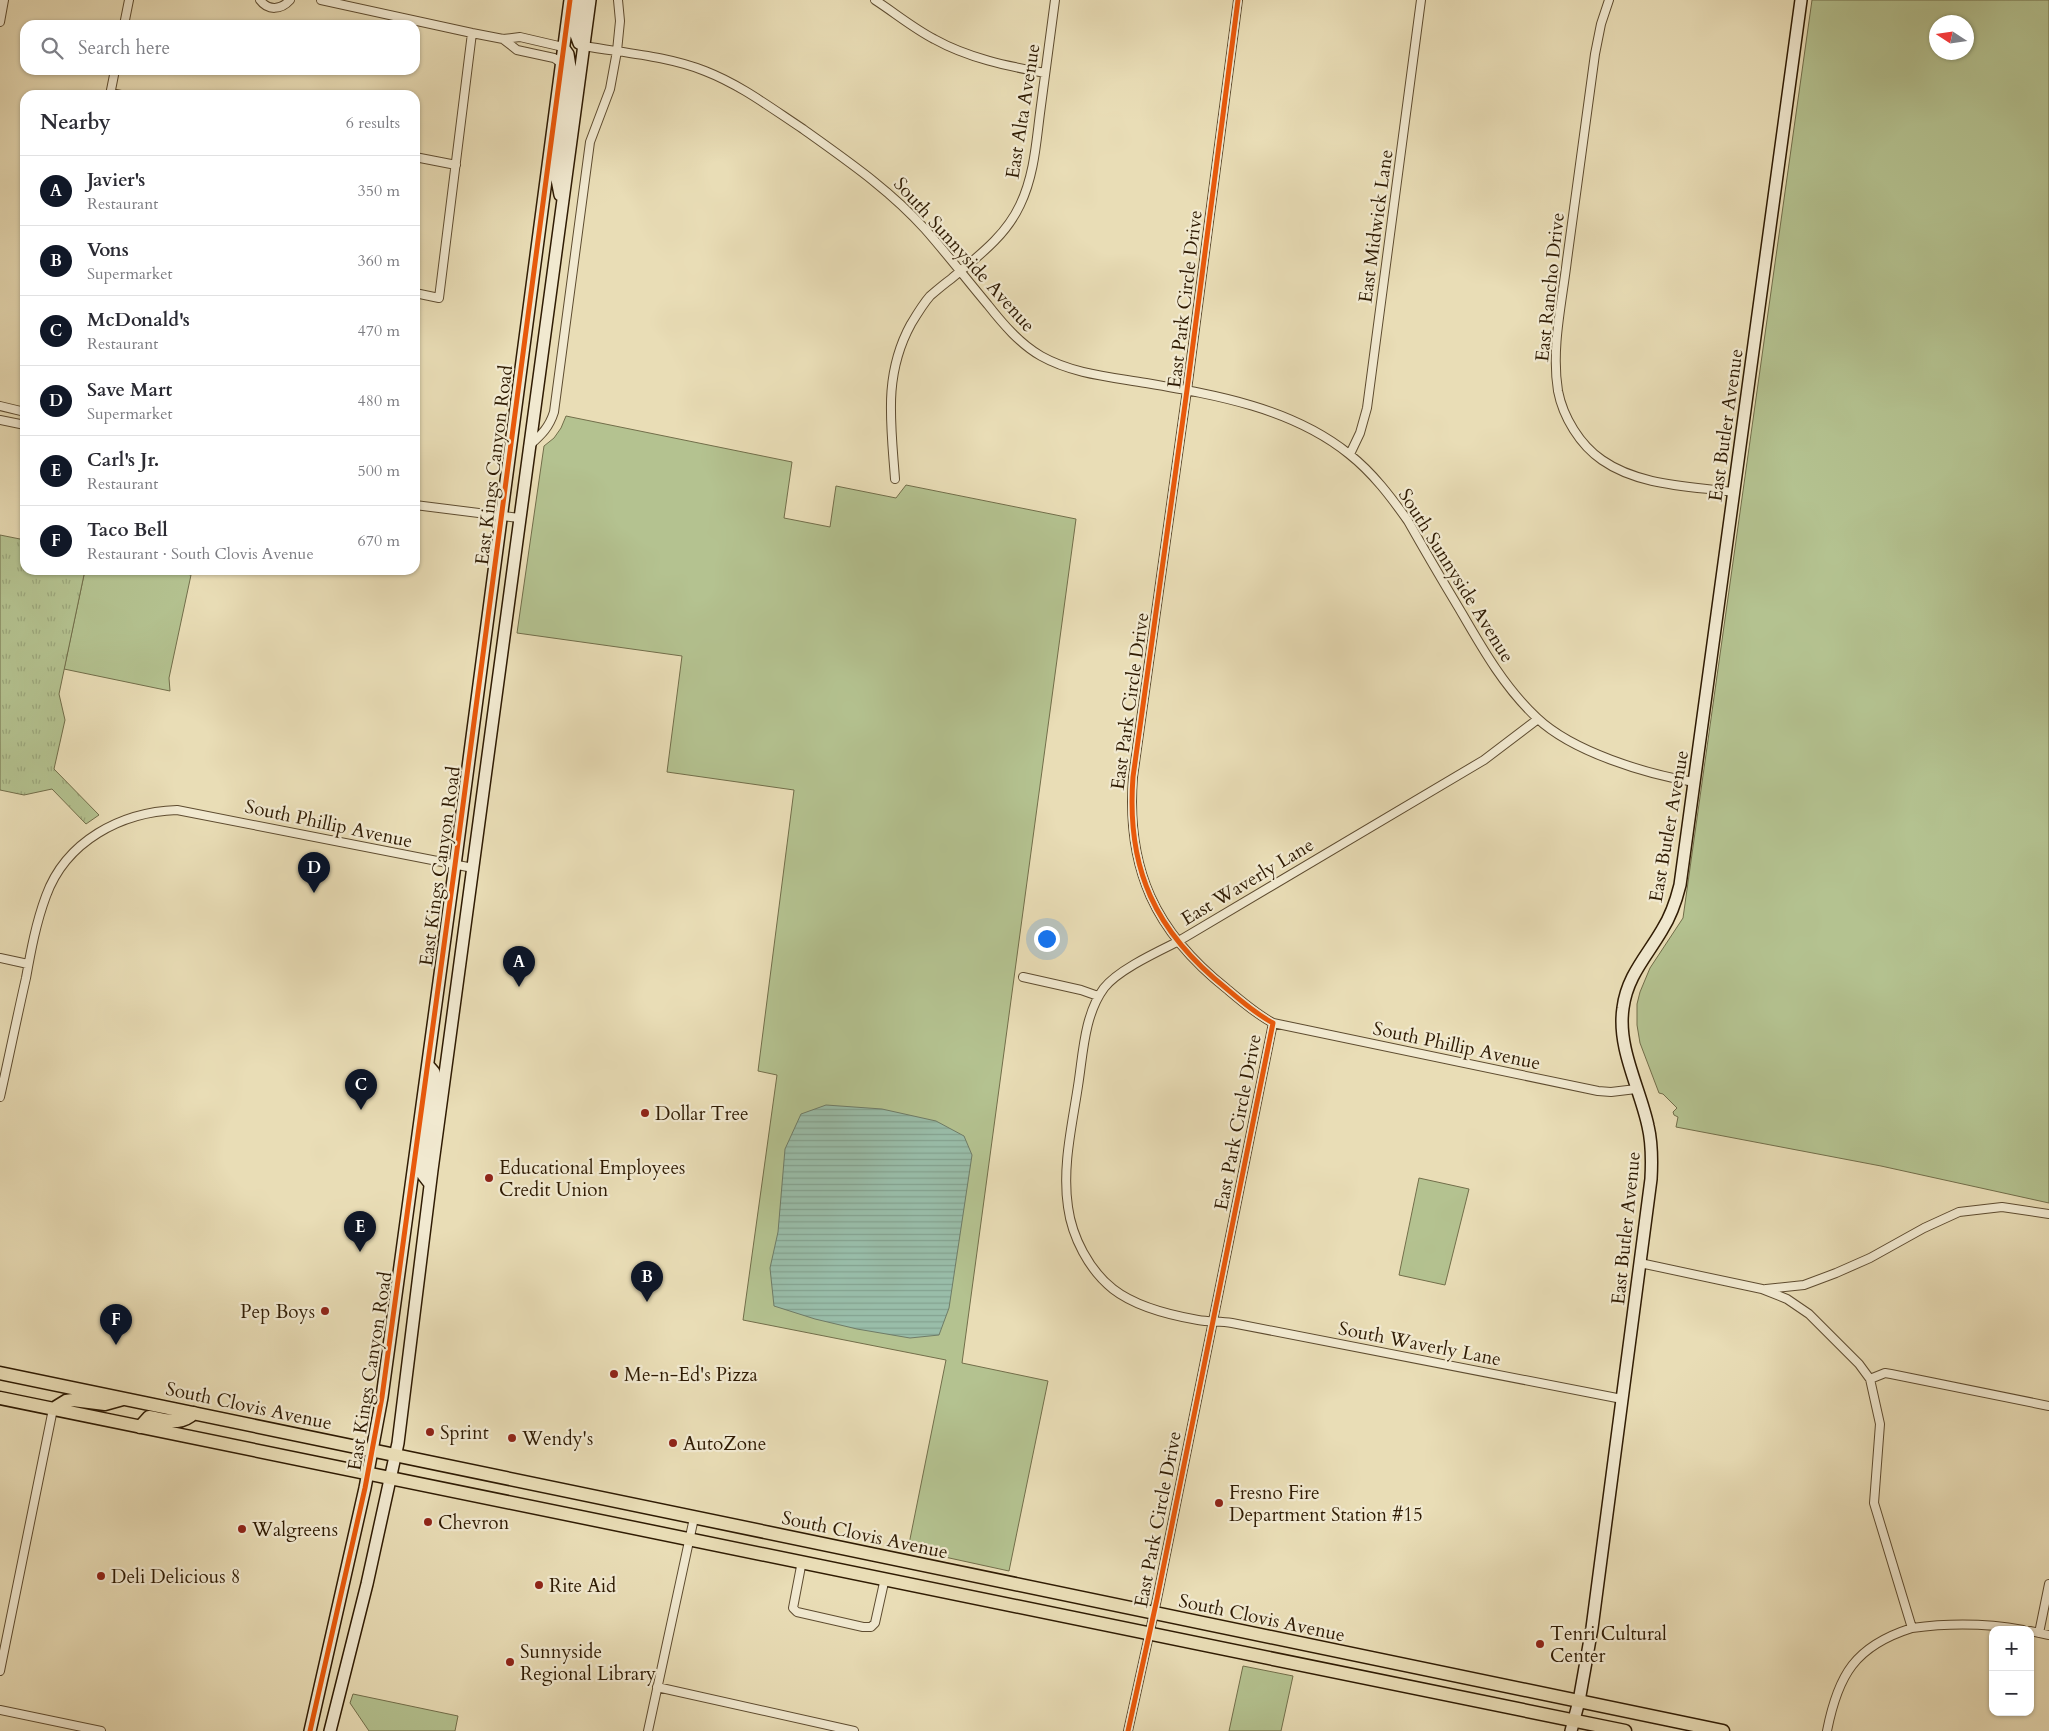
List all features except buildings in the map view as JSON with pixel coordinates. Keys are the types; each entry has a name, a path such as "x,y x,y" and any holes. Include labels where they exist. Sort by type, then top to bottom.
{"main road":[{"name":"East Kings Canyon Road","path":"310,1731 373,1450 428,1065 570,0"},
{"path":"580,0 575,32 579,43 584,46"},
{"name":"East Kings Canyon Road","path":"330,1731 395,1456 519,518 590,0"},
{"name":"East Butler Avenue","path":"1572,1726 1579,1701 1592,1628 1652,1162 1648,1124 1636,1089 1622,1023 1623,1007 1626,990 1633,975 1661,932 1676,901 1801,0"},
{"path":"562,204 556,174 570,67 568,54 563,47"},
{"path":"428,1065 434,1072 434,1077 423,1175 430,1184"},
{"name":"South Clovis Avenue","path":"0,1373 1723,1731"},
{"name":"South Clovis Avenue","path":"0,1398 1149,1633 1572,1726 1625,1731"},
{"path":"54,1409 66,1401 74,1400 105,1404 126,1398"},
{"path":"140,1427 149,1417 179,1422 186,1420 194,1413"}],"street":[{"path":"0,19 4,0"},
{"path":"125,20 129,0"},
{"path":"260,0 273,8 285,5 290,0"},
{"path":"321,0 413,20"},
{"name":"East Kings Canyon Road","path":"529,446 544,433 550,424 554,412 590,142 610,89 617,51 620,21 618,0"},
{"path":"875,0 935,40 959,51 1012,67 1045,73"},
{"name":"East Alta Avenue","path":"896,479 890,409 890,394 895,362 907,331 930,296 988,249 1001,235 1020,205 1032,171 1055,0"},
{"name":"East Park Circle Drive","path":"1128,1731 1154,1613 1273,1023 1248,1007 1204,971 1177,942 1155,905 1138,865 1130,807 1238,0"},
{"name":"East Midwick Lane","path":"1350,454 1360,433 1367,408 1421,0"},
{"name":"East Rancho Drive","path":"1609,0 1601,24 1595,54 1559,324 1556,372 1558,393 1564,412 1573,430 1600,459 1613,467 1637,477 1653,481 1733,492"},
{"path":"420,22 503,39 520,37 563,47"},
{"path":"420,293 439,298 472,33"},
{"path":"503,39 518,50 554,58 561,63"},
{"name":"South Sunnyside Avenue","path":"584,46 682,63 705,71 760,99 867,174 888,192 925,230 1004,325 1021,342 1040,356 1062,366 1087,373 1235,400 1288,419 1330,440 1350,454 1376,480 1408,521 1496,671 1515,695 1538,719 1566,738 1620,762 1671,778 1694,782"},
{"path":"111,90 114,75"},
{"path":"420,157 456,165"},
{"path":"0,406 20,411"},
{"path":"0,420 20,424"},
{"path":"420,506 519,518"},
{"name":"East Waverly Lane","path":"1212,1322 1164,1313 1129,1299 1113,1289 1091,1265 1081,1249 1074,1232 1068,1208 1067,1158 1088,1023 1098,996 1116,976 1177,942 1484,760 1538,719"},
{"name":"South Phillip Avenue","path":"0,1097 37,924 46,894 59,870 74,852 98,833 128,818 147,813 178,810 473,868"},
{"path":"0,958 28,964"},
{"path":"1023,977 1082,990 1098,996"},
{"name":"South Phillip Avenue","path":"1273,1023 1598,1091 1611,1092 1636,1089"},
{"path":"1762,1289 1804,1286 1836,1274 1959,1212 2002,1207 2049,1214"},
{"path":"1640,1263 1762,1289 1787,1299 1809,1314 1859,1364 1870,1379 1880,1424 1874,1503 1912,1628"},
{"name":"South Waverly Lane","path":"1212,1322 1232,1323 1622,1399"},
{"path":"1870,1379 1884,1374 1891,1374 2049,1406"},
{"path":"0,1671 54,1409"},
{"path":"648,1731 694,1518"},
{"path":"802,1561 793,1608 796,1612 863,1627 871,1626 875,1623 885,1578"},
{"path":"2039,1633 2049,1584"},
{"path":"1827,1731 1837,1690 1858,1658 1872,1646 1891,1635 1912,1628 1962,1624 1989,1627"},
{"path":"2034,1632 2049,1635"},
{"path":"657,1687 854,1731"},
{"path":"0,1710 101,1731"}],"green space":[{"path":"1812,0 2049,0 2049,1203 1881,1166 1676,1127 1678,1117 1673,1112 1677,1108 1663,1094 1659,1093 1640,1043 1637,1025 1637,1004 1650,968 1683,918"},
{"path":"566,416 792,462 784,518 830,527 836,486 896,498 906,485 1076,519 962,1363 1048,1381 1009,1571 908,1549 946,1360 743,1320 777,1075 758,1071 794,790 667,772 682,656 517,633 544,446 554,438"},
{"path":"0,535 20,539 20,575 84,575 59,694 65,720 54,769 99,815 86,824 52,789 24,795 0,790"},
{"path":"84,575 191,575 169,678 170,691 64,669"},
{"path":"1419,1178 1469,1189 1445,1285 1399,1275"},
{"path":"1243,1666 1293,1676 1281,1731 1229,1731"},
{"path":"353,1694 458,1716 455,1731 369,1731 350,1703"}],"shaded area":[{"path":"826,1105 882,1109 936,1121 964,1136 972,1155 949,1308 939,1335 910,1338 857,1329 815,1319 774,1306 770,1268 778,1232 785,1149 801,1114"}],"cycle path":[{"path":"310,1731 365,1488 382,1397 570,0"},
{"path":"1128,1731 1157,1599 1273,1023 1232,994 1202,967 1181,945 1164,921 1150,896 1141,869 1135,841 1132,810 1133,777 1187,390 1238,0"}],"place":[{"name":"Save Mart","path":"314,893"},
{"name":"Javier's","path":"519,987"},
{"name":"McDonald's","path":"361,1110"},
{"name":"Dollar Tree","path":"645,1113"},
{"name":"Educational Employees Credit Union","path":"489,1178"},
{"name":"Carl's Jr.","path":"360,1252"},
{"name":"Vons","path":"647,1302"},
{"name":"Pep Boys","path":"325,1311"},
{"name":"Taco Bell","path":"116,1345"},
{"name":"Me-n-Ed's Pizza","path":"614,1374"},
{"name":"Sprint","path":"430,1432"},
{"name":"Wendy's","path":"512,1438"},
{"name":"AutoZone","path":"673,1443"},
{"name":"Fresno Fire Department Station #15","path":"1219,1503"},
{"name":"Chevron","path":"428,1522"},
{"name":"Walgreens","path":"242,1529"},
{"name":"Deli Delicious 8","path":"101,1576"},
{"name":"Rite Aid","path":"539,1585"},
{"name":"Tenri Cultural Center","path":"1540,1644"},
{"name":"Sunnyside Regional Library","path":"510,1662"}]}
